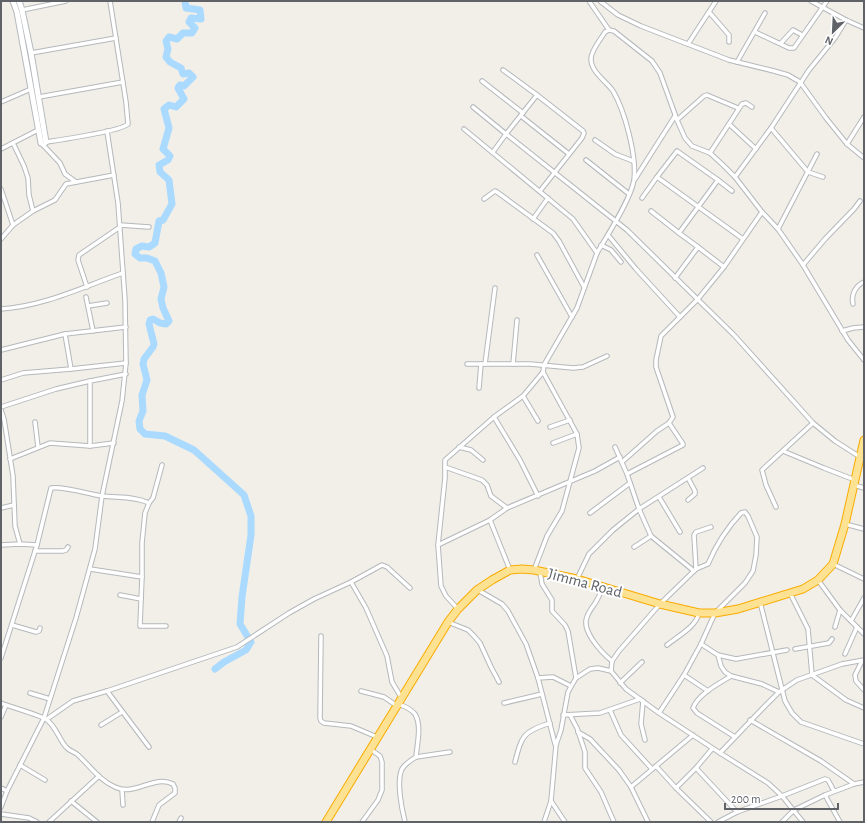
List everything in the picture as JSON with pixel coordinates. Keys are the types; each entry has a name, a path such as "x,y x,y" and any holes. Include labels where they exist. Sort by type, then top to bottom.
{"highway":[{"name":"Jimma Road","path":"510,570 537,570 577,579 660,604 699,613 715,613 738,609 803,589 818,580 833,564 845,524 864,440"},
{"path":"326,822 448,622 458,609 477,590 510,570"}],"street":[{"path":"13,1 31,52 39,97 44,144"},
{"path":"19,1 22,10 22,23 38,130 44,144 60,163 65,174 76,182"},
{"path":"22,10 66,1"},
{"path":"44,144 125,127 128,124 110,1"},
{"path":"589,1 609,30 614,31 652,60 660,73 676,118 685,138 692,146 710,153 735,177 762,212 778,229 803,265 842,331 864,360"},
{"path":"600,1 606,2 630,21 728,60 774,71 800,82 847,144 864,158"},
{"path":"688,44 716,1"},
{"path":"811,1 822,8 864,28"},
{"path":"755,32 794,48 827,1"},
{"path":"709,12 729,35 729,42"},
{"path":"737,62 765,14"},
{"path":"735,177 771,128 800,82 835,38 846,20"},
{"path":"609,30 605,32 591,55 591,60 595,70 612,90 621,107 633,161 634,180"},
{"path":"781,43 793,30 802,35"},
{"path":"31,52 116,38"},
{"path":"503,70 583,131 584,136 540,191"},
{"path":"482,80 569,154"},
{"path":"39,97 123,82"},
{"path":"1,102 31,89"},
{"path":"493,152 537,95"},
{"path":"458,609 443,590 438,545 446,458 494,417 523,396 543,372 544,365 572,317 597,253 616,221 634,180 676,118 707,95 738,108"},
{"path":"710,153 738,108 742,104 746,103 752,107"},
{"path":"473,107 616,221 734,335 814,423 835,441 860,457"},
{"path":"847,144 864,117"},
{"path":"729,124 756,149"},
{"path":"771,128 808,172 822,177"},
{"path":"464,129 573,219 597,253"},
{"path":"1,149 38,130"},
{"path":"1,808 7,791 45,719 90,569 95,549 102,496 122,401 126,374 126,327 123,273 120,226 107,131"},
{"path":"595,140 615,154 633,161"},
{"path":"13,142 28,178 29,195 33,211"},
{"path":"642,198 677,151 732,191"},
{"path":"778,229 817,154"},
{"path":"586,160 629,194"},
{"path":"1,239 13,225 33,211 55,200 65,184 114,175"},
{"path":"657,178 743,239"},
{"path":"679,233 718,180"},
{"path":"1,189 13,225"},
{"path":"484,199 495,191 497,192 556,236 584,287"},
{"path":"533,219 548,198"},
{"path":"803,265 860,201"},
{"path":"651,211 724,267"},
{"path":"622,462 669,423 673,416 656,367 661,336 698,299 724,267 762,212"},
{"path":"87,287 78,260 79,255 120,226 149,227"},
{"path":"608,235 636,269 680,317"},
{"path":"602,245 611,250 621,262"},
{"path":"675,278 698,247"},
{"path":"537,254 572,317"},
{"path":"1,309 50,300 123,273"},
{"path":"853,304 852,295 864,282"},
{"path":"480,388 495,288"},
{"path":"86,297 93,330"},
{"path":"88,306 107,303"},
{"path":"513,364 517,320"},
{"path":"842,331 864,326"},
{"path":"1,350 65,334 126,327"},
{"path":"65,334 71,368"},
{"path":"467,364 544,365 578,368 607,356"},
{"path":"1,380 23,373 126,364"},
{"path":"543,372 570,420 580,442 572,481 562,511 547,536 537,570 542,584 552,600 552,611 565,625 568,631 576,678"},
{"path":"1,407 56,389 126,374"},
{"path":"90,381 90,446"},
{"path":"523,396 538,421"},
{"path":"1,410 4,419 13,476 15,526 20,544"},
{"path":"494,417 520,460 538,496"},
{"path":"550,427 570,420"},
{"path":"35,422 38,447"},
{"path":"627,474 683,445 669,423"},
{"path":"776,507 762,472 763,469 814,423"},
{"path":"554,443 577,434"},
{"path":"10,459 50,443 90,446 114,443"},
{"path":"459,447 471,450 483,460"},
{"path":"615,447 651,536 695,570"},
{"path":"783,451 855,482 864,488"},
{"path":"438,545 490,520 507,508 595,471 620,457"},
{"path":"162,465 153,498 145,513 142,543 140,626 166,626"},
{"path":"445,466 482,480 487,485 491,496 507,508"},
{"path":"577,579 586,558 592,550 639,509 702,468"},
{"path":"688,478 695,491 695,494 688,500"},
{"path":"590,513 630,483"},
{"path":"1,658 2,649 12,625 37,545 52,488 102,496 144,500 149,503"},
{"path":"658,497 680,532"},
{"path":"1,508 14,505"},
{"path":"659,713 684,675 701,644 715,613 745,583 753,571 757,537 746,513 744,512 741,513 726,530 711,555 708,564 695,570 660,604 619,651 612,661 611,671 626,689 659,713 712,749 768,783 782,796 803,822"},
{"path":"490,520 510,570"},
{"path":"845,524 864,529"},
{"path":"695,570 694,535 696,532 711,527"},
{"path":"634,547 651,536"},
{"path":"1,545 37,545"},
{"path":"35,551 63,551 67,550 68,547"},
{"path":"833,564 864,579"},
{"path":"45,719 73,701 237,647 289,613 382,565 384,565 410,588"},
{"path":"90,569 142,577"},
{"path":"818,580 840,610 864,634"},
{"path":"351,582 366,608 387,656 392,682 399,703"},
{"path":"603,586 598,599 586,617 585,623 586,628 600,652 612,661"},
{"path":"477,590 498,601 508,611 526,644 538,678 556,745"},
{"path":"790,593 808,629 812,674 846,700 864,708"},
{"path":"120,595 141,599"},
{"path":"851,621 864,598"},
{"path":"760,602 774,653 781,691 792,713 801,722 864,744"},
{"path":"835,627 840,610"},
{"path":"667,645 698,619 699,613"},
{"path":"448,622 468,630 474,636 480,643 500,682"},
{"path":"12,625 36,632 39,631 40,628"},
{"path":"845,654 857,627"},
{"path":"320,636 321,720 324,723 351,726 377,737"},
{"path":"795,649 829,644 832,639"},
{"path":"701,644 718,655 736,659 787,650"},
{"path":"718,655 722,669 731,676 762,684 781,691"},
{"path":"720,753 750,720 781,691 797,680 842,664 863,661"},
{"path":"863,661 855,676 856,680 864,690"},
{"path":"620,683 642,662"},
{"path":"544,822 551,801 556,745 561,730 568,692 576,678 594,668 611,671"},
{"path":"684,675 708,691"},
{"path":"731,676 708,691 694,704 693,708 735,737"},
{"path":"538,678 553,677 571,686"},
{"path":"107,691 149,747"},
{"path":"361,691 399,703 409,708 415,714 418,722 416,757"},
{"path":"30,692 50,700"},
{"path":"504,702 542,694"},
{"path":"563,715 600,713 642,700"},
{"path":"642,700 641,724 645,740"},
{"path":"1,704 45,719 54,727 67,748 78,754 108,784 122,790 135,789 149,784 164,782 173,784 175,793 159,804 152,822"},
{"path":"1,717 6,705"},
{"path":"610,710 621,735 711,822"},
{"path":"101,724 122,712"},
{"path":"570,715 585,752 585,768 601,792 614,822"},
{"path":"750,720 821,761 854,784"},
{"path":"515,762 520,742 525,735 532,729 550,723"},
{"path":"578,732 590,739 619,770 631,787 648,822"},
{"path":"631,787 692,735"},
{"path":"362,822 378,800 382,790 382,762 380,756 370,749"},
{"path":"676,788 712,749"},
{"path":"405,822 400,797 400,773 404,765 416,757 450,752"},
{"path":"20,765 45,780"},
{"path":"696,768 736,812"},
{"path":"49,822 99,776"},
{"path":"718,822 736,812 782,796 825,778 828,780 834,791"},
{"path":"782,822 794,810 834,791 864,782"},
{"path":"1,788 7,791"},
{"path":"122,790 123,805"},
{"path":"825,795 840,822"},
{"path":"71,801 97,822"},
{"path":"551,801 565,822"},
{"path":"1,814 29,818 37,822"},
{"path":"179,822 181,818"}],"waterway":[{"path":"185,1 186,8 200,10 201,19 191,18 189,22 195,28 192,33 183,33 177,39 169,37 166,41 168,49 166,57 170,62 181,68 183,74 189,73 193,77 184,86 180,85 178,88 184,99 176,107 169,105 164,109 169,128 163,149 170,156 168,160 159,165 160,172 169,180 172,204 163,220 159,221 155,243 149,247 142,246 136,249 135,254 140,258 147,258 155,261 161,273 164,287 161,299 169,321 166,324 160,323 153,319 150,320 149,324 154,344 144,359 143,364 147,380 142,395 143,411 139,421 140,429 145,434 165,436 194,450 244,495 251,516 251,535 242,597 240,624 251,642 246,650 224,662 215,669"}]}
